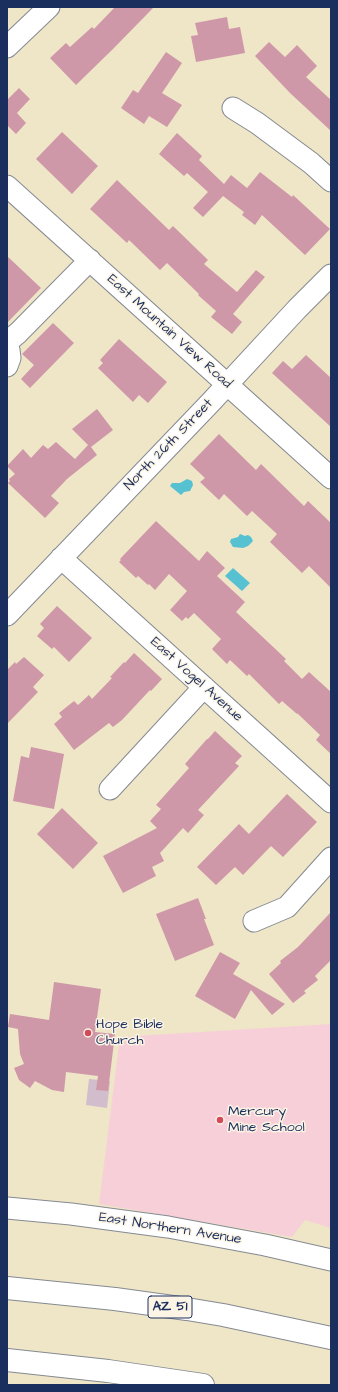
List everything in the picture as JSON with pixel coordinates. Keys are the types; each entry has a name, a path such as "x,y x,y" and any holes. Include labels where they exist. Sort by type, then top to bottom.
{"highway":[{"name":"AZ 51","path":"7,1288 115,1298 180,1308 223,1315 331,1338"},
{"path":"7,1360 108,1371 203,1385"}],"street":[{"path":"7,47 49,7"},
{"path":"233,108 257,122 311,164 331,182"},
{"name":"East Mountain View Road","path":"7,186 331,478"},
{"path":"7,342 18,333 90,260"},
{"name":"North 26th Street","path":"7,615 331,275"},
{"path":"7,346 10,358 7,366"},
{"name":"East Vogel Avenue","path":"61,558 331,802"},
{"path":"110,789 204,687"},
{"path":"254,921 287,907 331,858"},
{"name":"East Northern Avenue","path":"7,1208 71,1214 168,1227 265,1245 331,1260"}],"shaded area":[{"name":"Mercury Mine School","path":"331,1024 331,1228 305,1220 292,1237 99,1204 120,1037"},
{"path":"89,1079 110,1081 107,1108 86,1105"}],"water":[{"path":"187,479 192,481 193,485 190,491 184,492 181,495 170,486 172,483 180,483"},
{"path":"240,534 245,536 248,535 253,541 248,546 243,548 233,547 230,542 231,539 238,537"},
{"path":"233,568 250,583 242,591 225,576"}],"building":[{"path":"115,7 154,7 76,85 50,58 66,43 70,47 92,27 94,29"},
{"path":"227,17 229,29 240,27 245,53 196,62 191,36 198,35 195,23"},
{"path":"269,42 285,57 297,45 317,66 306,77 331,100 331,131 290,93 255,56"},
{"path":"166,52 182,63 162,93 182,105 167,127 149,116 144,124 121,108 133,90 138,93"},
{"path":"19,88 30,99 17,113 26,123 16,134 7,125 7,100"},
{"path":"62,132 98,166 72,194 36,159"},
{"path":"177,133 202,156 199,160 224,184 231,175 247,188 260,172 292,197 293,195 330,229 305,255 262,215 255,225 242,215 244,212 223,196 203,217 193,208 208,192 187,173 184,176 159,154"},
{"path":"117,180 169,230 173,226 208,260 204,264 237,292 256,270 265,277 233,314 242,322 232,334 211,317 216,311 167,263 160,270 129,240 127,243 90,209"},
{"path":"7,256 41,288 7,323"},
{"path":"53,323 74,343 30,388 21,379 34,365 22,354"},
{"path":"119,339 167,382 148,403 139,395 133,402 98,368 103,363 100,360"},
{"path":"306,355 331,378 331,427 272,373 283,361 292,369"},
{"path":"97,409 113,430 91,447 97,455 67,479 51,496 59,503 45,518 8,483 10,481 9,479 15,474 7,466 23,449 31,458 43,445 48,449 56,442 75,459 88,445 72,429"},
{"path":"219,434 256,470 261,464 304,506 308,501 331,523 331,588 309,566 302,573 270,542 277,534 252,511 247,516 224,494 219,500 200,482 205,478 190,464"},
{"path":"156,521 199,561 207,551 225,568 217,576 245,602 236,612 286,659 284,661 302,679 309,672 331,692 331,754 316,740 320,735 297,713 282,701 279,704 249,674 247,676 230,660 227,664 212,649 221,639 194,613 188,619 186,617 182,621 170,610 187,591 169,574 155,590 138,576 136,578 119,562 121,560 120,559"},
{"path":"57,606 92,638 69,662 54,647 52,649 37,636 44,628 40,624"},
{"path":"134,653 162,679 122,720 113,727 109,723 74,750 54,724 62,717 59,713 74,701 78,705 89,695 92,699 112,678 110,677"},
{"path":"24,657 44,675 33,687 38,692 7,724 7,670 15,662 16,664"},
{"path":"215,731 242,756 235,763 239,766 198,810 204,815 188,833 183,828 160,853 164,861 152,867 156,876 123,893 103,856 157,828 150,821 161,809 156,805 189,768 185,764"},
{"path":"31,747 64,754 54,809 13,801 21,756 29,758"},
{"path":"287,794 317,822 283,857 271,846 243,875 235,867 216,885 197,867 239,824 249,834"},
{"path":"62,808 98,843 73,869 37,834"},
{"path":"198,898 214,945 175,961 156,914"},
{"path":"331,912 331,960 315,976 318,980 304,991 306,993 293,1003 269,974 281,963 280,961 298,947"},
{"path":"220,952 240,963 233,974 285,1004 272,1015 251,990 235,1019 195,996"},
{"path":"54,982 101,989 95,1032 115,1034 108,1091 96,1090 98,1076 66,1072 64,1092 52,1090 35,1081 30,1088 19,1080 14,1068 24,1064 20,1054 18,1029 8,1027 10,1014 49,1020"}],"place":[{"name":"Hope Bible Church","path":"88,1033"},
{"name":"Mercury Mine School","path":"220,1120"}]}
